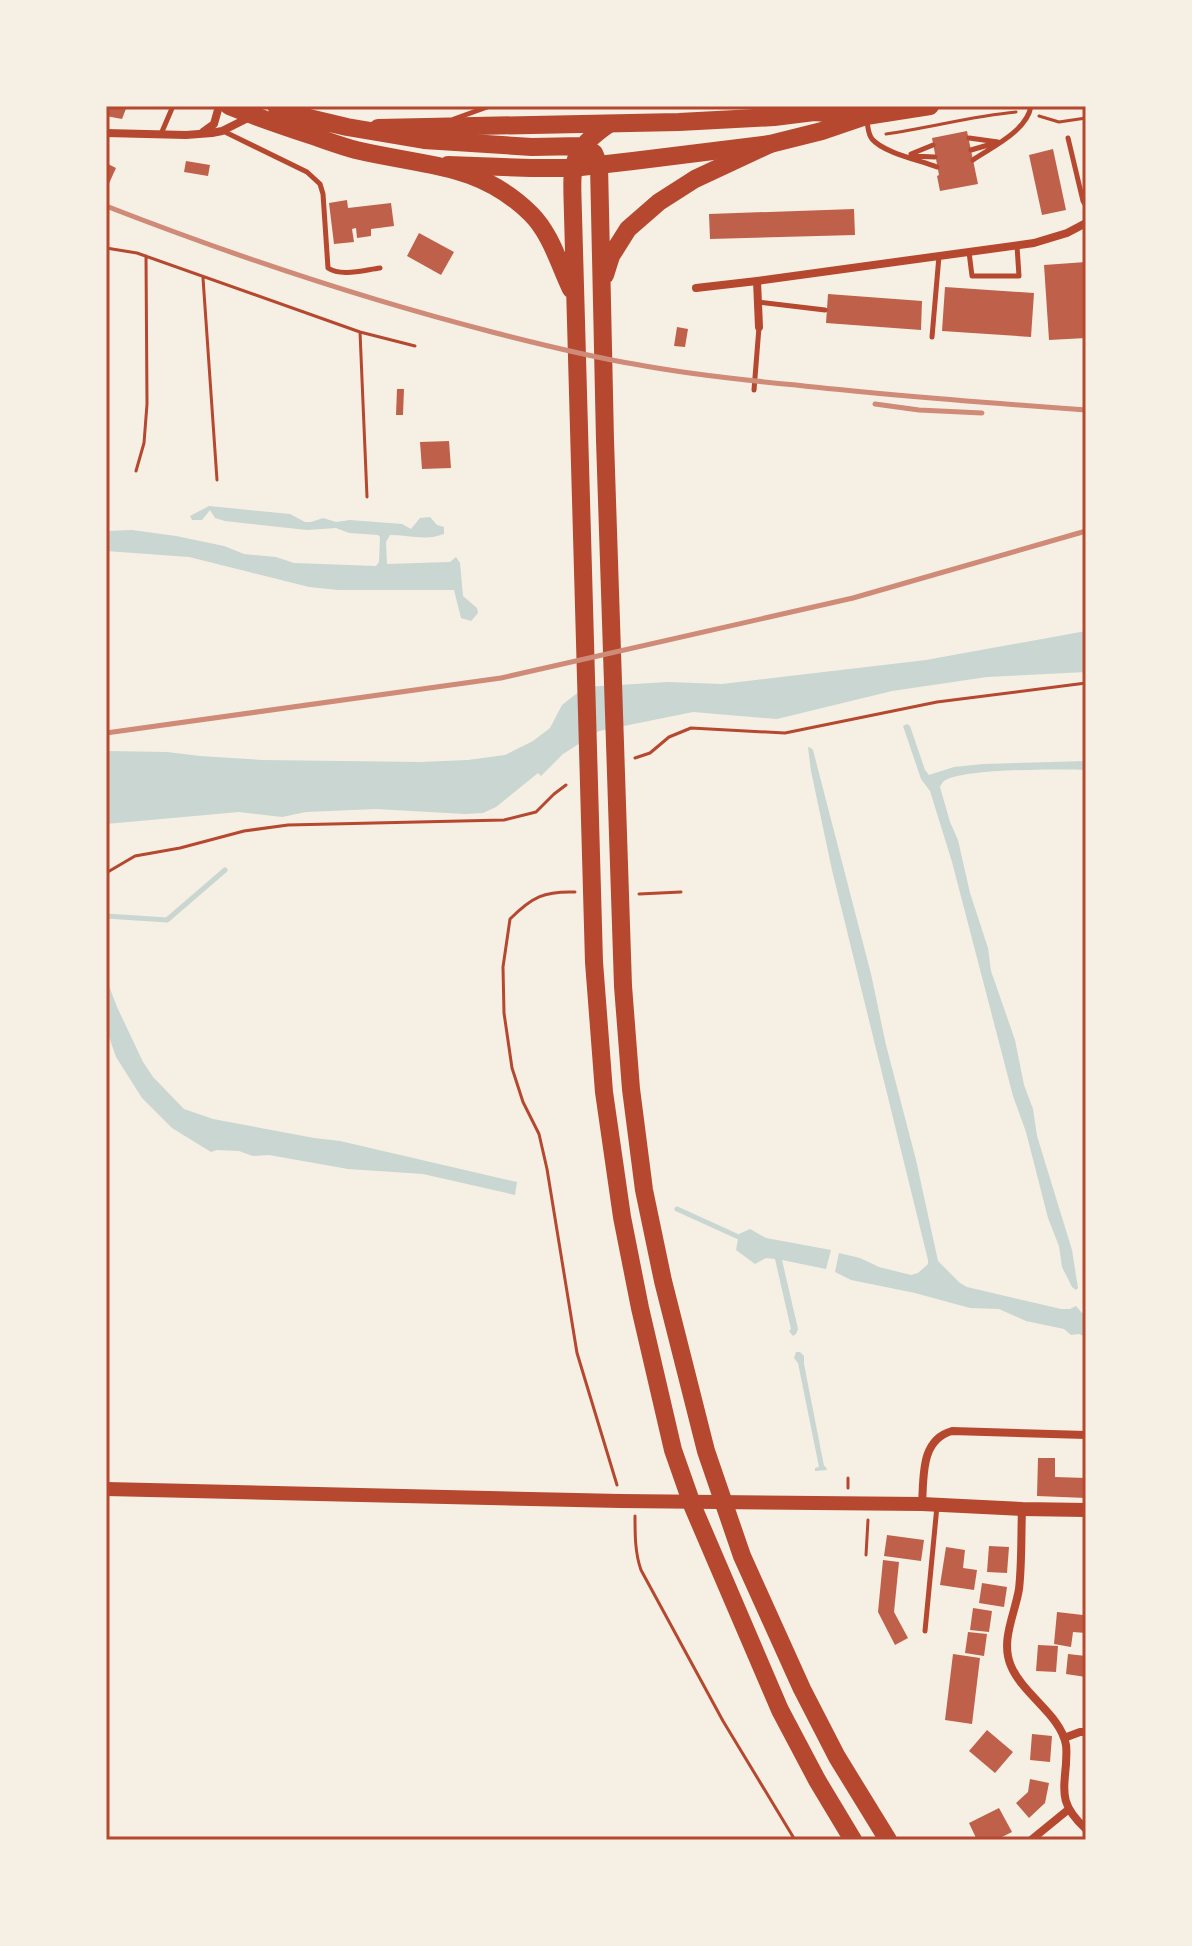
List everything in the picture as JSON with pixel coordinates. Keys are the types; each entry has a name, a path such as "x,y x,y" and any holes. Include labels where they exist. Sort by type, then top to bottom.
{"main road":[{"path":"229,106 356,150 437,164 531,168 572,168 770,144 866,116 930,106"},
{"path":"276,106 309,118 424,140 532,147 583,146 594,153 599,165 623,986 631,1089 644,1190 663,1281 706,1451 742,1556 802,1689 837,1757 888,1840"},
{"path":"358,129 438,125 609,124 771,111 866,116"},
{"path":"609,124 594,134 577,153 572,168 594,962 604,1092 622,1217 673,1450 712,1556 780,1710 853,1840"},
{"path":"601,285 611,256 628,229 659,202 695,179 770,144"},
{"path":"437,164 481,179 509,195 533,215 549,238 575,299"}],"street":[{"path":"202,133 214,124 219,106"},
{"path":"106,133 186,135 222,131 255,116"},
{"path":"696,288 1017,246 1067,233 1086,223"},
{"path":"757,281 759,327"},
{"path":"922,1504 928,1453 933,1441 941,1434 952,1431 1086,1435"},
{"path":"106,1489 620,1501 922,1504 1086,1510"},
{"path":"1022,1509 1019,1589 1007,1654 1011,1668 1055,1721 1064,1738 1067,1746 1063,1797 1086,1829"},
{"path":"1064,1738 1086,1732"},
{"path":"1031,1840 1069,1809"}],"lane":[{"path":"161,134 173,106"},
{"path":"438,125 490,106"},
{"path":"973,160 1016,130 1030,110"},
{"path":"866,116 869,136 887,149 937,167"},
{"path":"222,131 307,172 320,184 328,268 340,272 380,268"},
{"path":"969,138 999,142"},
{"path":"1068,138 1086,206"},
{"path":"971,150 999,142"},
{"path":"906,156 933,145"},
{"path":"906,156 935,157"},
{"path":"969,252 972,276 1019,276 1017,246"},
{"path":"932,337 939,256"},
{"path":"758,302 825,310"},
{"path":"754,390 759,327"},
{"path":"925,1631 937,1505"}],"path":[{"path":"869,136 1030,110 1059,122 1086,118"},
{"path":"106,248 146,256 360,332 415,346"},
{"path":"136,471 144,443 147,404 146,256"},
{"path":"203,278 217,480"},
{"path":"360,332 367,497"},
{"path":"650,753 669,737 691,728 785,733 937,702 1086,683"},
{"path":"106,873 135,856 244,831 288,825 504,820 536,812 566,785"},
{"path":"579,892 534,897 510,919 503,967 504,1013 512,1068 523,1102 539,1134 547,1169 577,1353 616,1478 620,1501"},
{"path":"638,894 681,892"},
{"path":"636,1501 635,1533 641,1570 723,1721 795,1840"},
{"path":"866,1555 869,1504"}],"shaded area":[{"path":"209,506 290,514 305,522 323,518 336,522 350,520 402,524 411,529 420,518 430,517 437,525 444,527 444,534 424,537 390,535 386,542 387,564 450,562 456,557 460,563 463,596 477,608 478,613 471,621 461,618 454,590 309,587 189,557 106,551 106,531 132,530 176,536 294,563 376,566 379,562 378,535 349,533 336,528 307,530 225,521 215,518 210,510 202,520 192,520 190,516"},
{"path":"1086,631 1086,672 987,677 892,691 777,719 693,712 599,731 563,754 541,776 538,773 496,807 483,813 376,809 306,812 282,817 239,812 106,824 106,751 167,752 262,760 468,760 505,755 533,741 550,728 562,705 585,687 668,682 722,684 926,660"},
{"path":"907,724 929,775 954,767 983,764 1086,761 1086,770 1012,770 968,774 953,777 940,787 958,840 970,893 988,948 991,971 1015,1040 1037,1136 1072,1250 1076,1290 1062,1267 1059,1246 1013,1096 952,862 930,791 921,779 903,726"},
{"path":"808,747 813,750 871,974 938,1261 967,1287 1061,1309 1076,1306 1082,1313 1086,1311 1086,1337 1026,1321 999,1309 970,1308 851,1280 835,1272 839,1253 911,1275 918,1273 928,1264 928,1260 832,870"},
{"path":"106,978 143,1062 184,1109 213,1119 340,1141 517,1182 515,1195 423,1174 348,1169 269,1155 253,1156 239,1151 211,1152 172,1128 142,1098 116,1057 106,1033"},
{"path":"750,1229 766,1238 831,1250 826,1269 782,1260 798,1329 793,1336 789,1331 775,1259 766,1258 755,1264 736,1250 739,1234"},
{"path":"796,1352 804,1356 827,1470 815,1471 819,1467 798,1363 794,1358"}],"building":[{"path":"106,106 127,106 122,119 106,116"},
{"path":"967,131 978,184 940,191 932,138"},
{"path":"1053,149 1066,210 1042,215 1029,155"},
{"path":"186,161 210,165 208,176 184,172"},
{"path":"106,163 116,168 106,190"},
{"path":"347,200 348,208 391,203 394,226 371,229 371,236 357,238 356,228 352,229 354,242 334,244 329,203"},
{"path":"854,209 855,235 710,239 709,214"},
{"path":"419,233 454,252 441,275 407,256"},
{"path":"1086,262 1086,338 1049,340 1044,265"},
{"path":"945,287 1034,293 1031,337 942,331"},
{"path":"828,294 922,301 921,330 826,323"},
{"path":"677,327 688,329 685,347 674,346"},
{"path":"397,389 404,389 403,415 396,415"},
{"path":"449,441 451,468 422,469 420,442"},
{"path":"1038,1458 1055,1458 1055,1477 1086,1478 1086,1498 1037,1496"},
{"path":"887,1535 924,1540 921,1561 884,1556"},
{"path":"989,1546 1009,1547 1007,1573 987,1572"},
{"path":"946,1547 965,1550 963,1568 977,1570 974,1590 940,1585"},
{"path":"883,1560 899,1562 894,1612 908,1638 895,1645 878,1612"},
{"path":"982,1583 1007,1587 1004,1607 979,1603"},
{"path":"1084,1606 1086,1633 1073,1632 1071,1647 1054,1644 1057,1612 1083,1615"},
{"path":"973,1608 992,1611 989,1632 970,1630"},
{"path":"968,1632 987,1634 984,1656 965,1653"},
{"path":"1038,1645 1058,1646 1056,1672 1036,1671"},
{"path":"953,1654 980,1658 972,1724 945,1720"},
{"path":"1068,1654 1086,1656 1086,1677 1066,1674"},
{"path":"987,1730 1013,1752 995,1773 969,1751"},
{"path":"1032,1734 1052,1736 1050,1762 1030,1760"},
{"path":"1030,1779 1049,1783 1045,1803 1029,1818 1016,1803 1028,1792"},
{"path":"999,1808 1012,1832 996,1840 977,1840 969,1823"}],"waterway":[{"path":"106,916 167,920 225,870"},
{"path":"677,1209 741,1238"}],"railway":[{"path":"106,206 201,242 345,290 492,332 598,357 755,381 1086,410"},
{"path":"875,404 982,413"},
{"path":"106,733 501,678 853,598 1086,531"}]}
